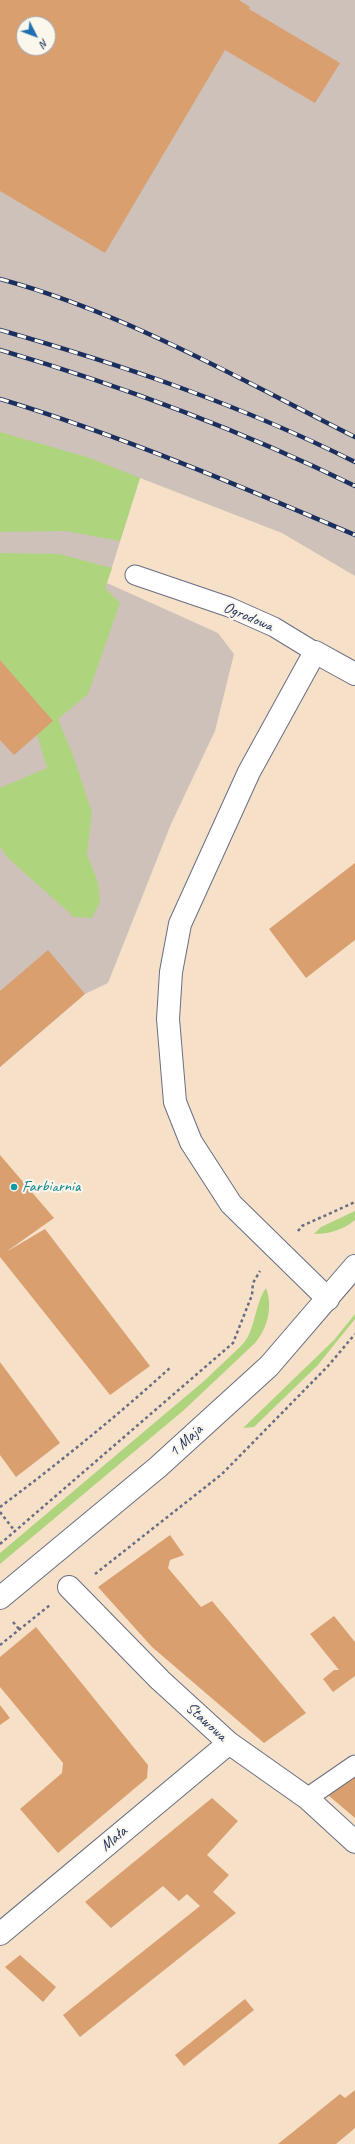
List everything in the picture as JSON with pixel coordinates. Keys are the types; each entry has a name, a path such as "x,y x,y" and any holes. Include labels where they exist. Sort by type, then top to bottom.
{"street":[{"name":"Ogrodowa","path":"315,652 355,674"},
{"path":"315,652 249,772 180,924 171,972 168,1019 175,1102 191,1142 231,1204 328,1298"},
{"name":"1 Maja","path":"0,1598 158,1467 269,1366 355,1266"},
{"name":"Stawowa","path":"70,1587 160,1680 229,1743 307,1798 355,1842"},
{"name":"Mała","path":"0,1934 229,1743"}],"lane":[{"name":"Ogrodowa","path":"135,575 229,607 274,627 315,652"},
{"path":"307,1798 355,1765"}],"path":[{"path":"0,1544 14,1530 233,1343 252,1295 253,1284 260,1271 302,1226 355,1202"},
{"path":"97,1572 222,1474 328,1366 355,1334"},
{"path":"0,1507 57,1464 135,1400 171,1367"},
{"path":"0,1512 14,1530"}],"shaded area":[{"path":"0,0 355,0 355,576 282,533 140,478 107,583 218,633 234,654 215,731 171,824 108,983 85,994 0,1067"}],"green space":[{"path":"0,432 90,458 140,478 120,541 66,531 0,532"},
{"path":"0,553 59,554 112,568 105,588 120,603 88,694 58,719 74,758 92,813 87,855 98,882 100,902 92,918 74,917 8,858 0,847 0,788 47,768 37,734 53,721 0,660"},
{"path":"355,1211 355,1220 341,1229 314,1234 321,1227"},
{"path":"266,1288 269,1302 268,1317 263,1331 255,1343 184,1410 0,1564 0,1553 204,1381 242,1345 247,1339 253,1325 259,1302"},
{"path":"355,1314 355,1319 317,1366 254,1427 243,1428 334,1340"}],"building":[{"path":"0,0 239,0 250,7 249,9 340,63 315,103 225,50 105,253 0,191"},
{"path":"0,660 53,721 14,755 0,740"},
{"path":"355,863 355,940 306,978 269,929"},
{"path":"48,950 85,994 0,1067 0,991"},
{"path":"0,1155 54,1218 6,1252 45,1229 150,1366 110,1395 0,1257"},
{"path":"0,1362 60,1443 16,1477 0,1455"},
{"path":"170,1535 184,1555 170,1560 168,1568 201,1607 212,1601 306,1713 264,1743 152,1647 98,1587"},
{"path":"334,1616 355,1642 355,1676 333,1692 323,1679 334,1670 339,1670 310,1634"},
{"path":"36,1627 148,1765 147,1778 58,1853 20,1809 62,1773 63,1763 0,1687 0,1657"},
{"path":"0,1705 10,1718 0,1725"},
{"path":"355,1776 355,1818 328,1795"},
{"path":"212,1798 238,1821 207,1855 229,1875 213,1892 236,1913 80,2037 63,2015 200,1906 187,1894 179,1901 163,1886 111,1928 85,1902"},
{"path":"20,1955 56,1987 43,2002 5,1967"},
{"path":"245,1999 254,2010 184,2066 175,2055"},
{"path":"355,2090 355,2128 336,2144 278,2144 340,2094 345,2098"}],"railway":[{"path":"0,279 46,293 137,329 225,370 355,437"},
{"path":"0,330 91,357 225,404 312,441 355,462"},
{"path":"0,350 46,364 180,410 268,446 355,486"},
{"path":"0,399 45,413 135,445 355,535"}],"place":[{"name":"Farbiarnia","path":"14,1187"}]}
